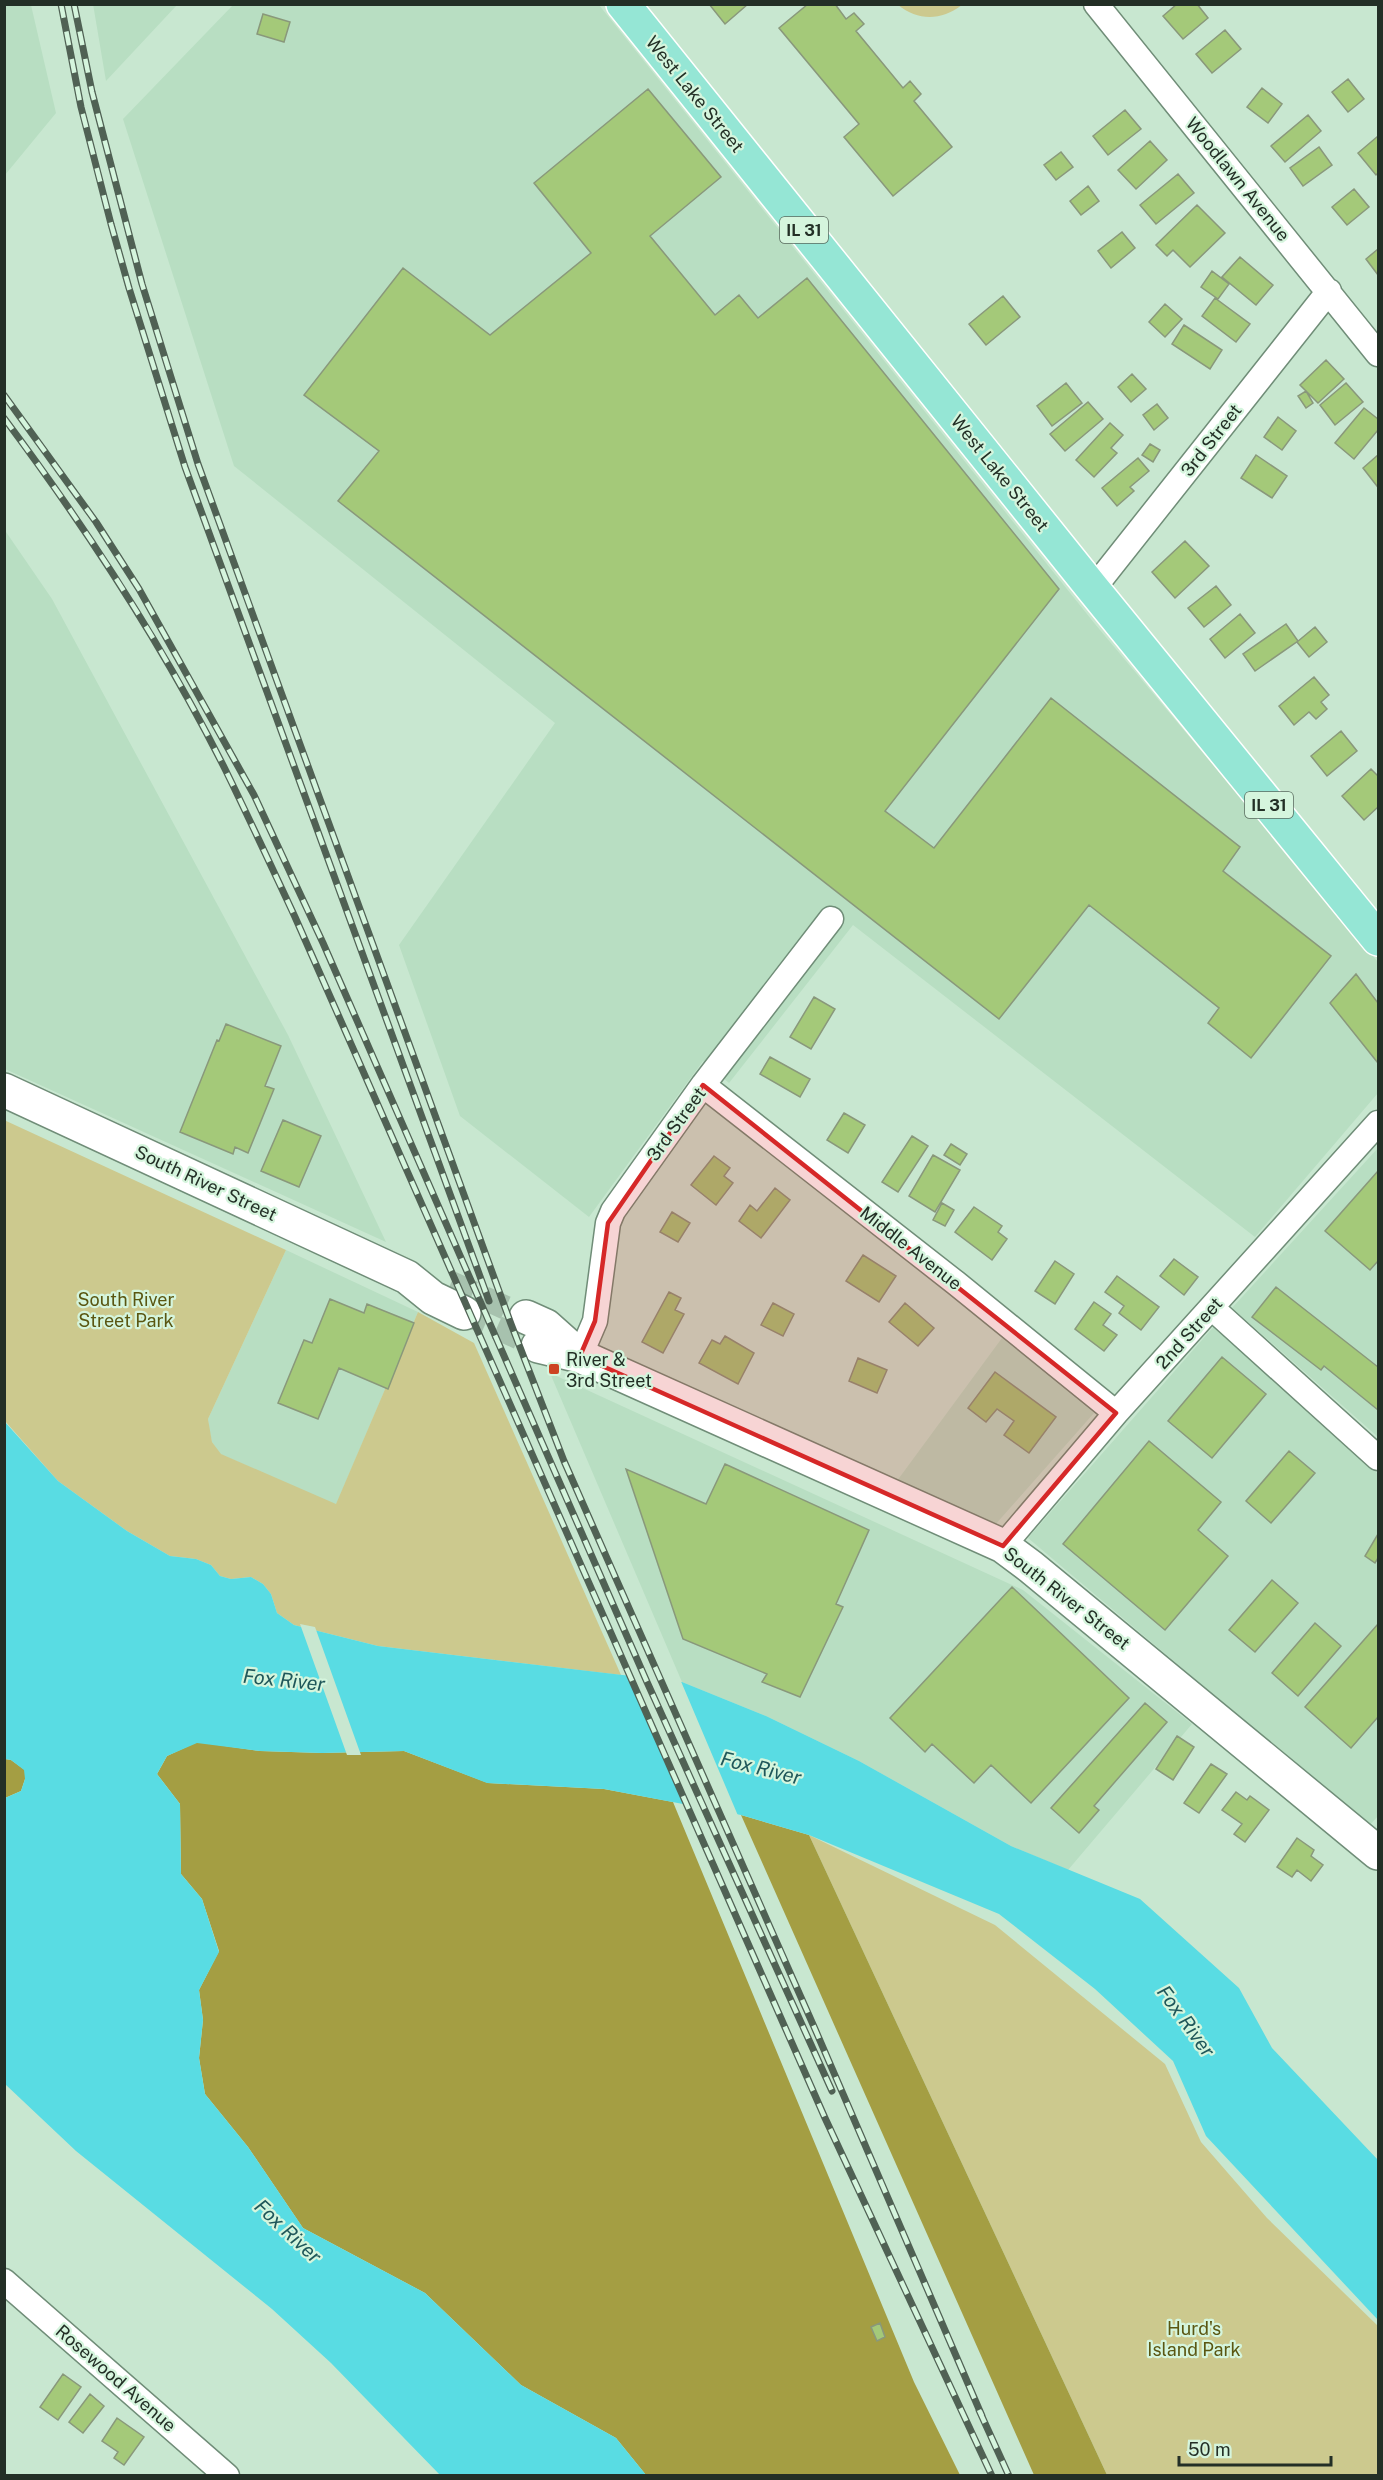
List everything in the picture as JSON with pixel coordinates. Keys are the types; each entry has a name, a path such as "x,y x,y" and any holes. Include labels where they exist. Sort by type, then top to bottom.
{"main road":[{"name":"West Lake Street","path":"623,4 1093,589 1378,939"}],"street":[{"name":"Woodlawn Avenue","path":"1096,4 1378,354"},
{"name":"3rd Street","path":"1093,589 1329,291"},
{"name":"3rd Street","path":"580,1356 595,1321 608,1223 613,1211 704,1085 831,919"},
{"name":"Middle Avenue","path":"704,1085 956,1282 1116,1413"},
{"name":"South River Street","path":"4,1090 407,1277 433,1298 464,1313"},
{"name":"2nd Street","path":"1003,1546 1116,1413 1378,1123"},
{"name":"South River Street","path":"407,1277 441,1278 451,1282"},
{"path":"1212,1308 1378,1458"},
{"name":"South River Street","path":"532,1332 546,1326 580,1356 1003,1546 1378,1853"},
{"name":"Rosewood Avenue","path":"4,2281 227,2475"}],"highlighted area":[{"path":"703,1085 1116,1413 1003,1546 580,1356 595,1321 608,1223"}],"shaded area":[{"path":"5,4 31,5 56,113 5,175"},
{"path":"93,4 177,4 177,5 106,81"},
{"path":"233,5 599,5 1095,624 1378,962 1378,1093 1255,1237 853,925 729,1083 703,1061 589,1217 460,1116 399,945 555,723 234,466 123,119"},
{"path":"4,529 52,599 288,1035 386,1242 5,1069"},
{"path":"1378,1148 1378,1437 1232,1308"},
{"path":"286,1250 418,1312 336,1505 220,1454 212,1442 209,1429 208,1419"},
{"path":"1216,1324 1378,1474 1378,1816 1369,1826 1028,1538"},
{"path":"1002,1338 1094,1413 994,1526 894,1485"},
{"path":"550,1373 1023,1590 1192,1724 1068,1870 1011,1846 859,1761 766,1716 682,1682"},
{"path":"197,1742 260,1751 322,1753 404,1751 488,1783 604,1789 673,1802 914,2382 960,2475 646,2475 616,2438 521,2385 425,2293 303,2228 248,2147 205,2094 199,2058 203,2020 199,1990 219,1951 202,1899 181,1874 180,1804 157,1774 167,1756"},
{"path":"5,1759 11,1760 25,1770 25,1779 21,1791 5,1798"},
{"path":"741,1815 809,1835 1107,2475 1034,2475"}],"green space":[{"path":"898,5 962,5 946,14 930,17 913,14"},
{"name":"South River Street Park","path":"4,1120 286,1250 208,1419 212,1442 221,1454 336,1504 418,1312 474,1343 621,1675 378,1646 294,1625 277,1613 271,1594 263,1584 251,1577 231,1579 220,1576 211,1565 196,1559 170,1556 127,1531 58,1481 5,1421"},
{"name":"Hurd's Island Park","path":"809,1835 995,1925 1165,2064 1201,2142 1267,2218 1378,2326 1378,2475 1107,2475"}],"water":[{"name":"Fox River","path":"4,1421 58,1481 127,1531 170,1556 196,1559 211,1565 220,1576 231,1579 251,1577 263,1584 271,1594 277,1613 294,1625 378,1646 682,1682 766,1716 859,1761 1011,1846 1140,1899 1239,1988 1272,2048 1378,2160 1378,2320 1206,2136 1173,2061 1095,1989 999,1914 809,1835 741,1815 604,1789 487,1783 404,1751 322,1753 260,1751 197,1743 167,1756 157,1774 180,1804 181,1874 202,1899 219,1952 199,1990 203,2020 199,2058 205,2094 248,2147 303,2228 425,2293 521,2385 616,2438 646,2475 440,2475 331,2363 272,2309 76,2151 5,2084 5,1798 21,1791 25,1779 24,1770 11,1760 5,1759"}],"pier":[{"path":"300,1624 315,1627 361,1755 347,1755"},
{"path":"628,1673 680,1679 739,1818 688,1808"}],"building":[{"path":"709,4 748,4 725,24"},
{"path":"808,4 835,4 846,19 854,13 864,24 856,31 903,88 910,81 921,94 914,101 952,147 893,196 844,137 859,124 779,28"},
{"path":"1177,4 1197,4 1208,18 1183,39 1163,16"},
{"path":"263,14 290,22 284,42 257,34"},
{"path":"1225,30 1241,49 1212,73 1196,54"},
{"path":"1348,79 1364,99 1348,112 1332,92"},
{"path":"1262,88 1282,104 1268,123 1247,107"},
{"path":"648,89 721,177 650,236 715,315 739,295 758,318 807,278 1059,589 885,811 934,848 1051,698 1240,847 1223,871 1331,956 1251,1058 1208,1023 1219,1008 1089,905 999,1019 338,501 379,451 304,395 403,268 490,335 591,253 534,183"},
{"path":"1125,110 1141,129 1108,155 1093,136"},
{"path":"1308,115 1321,131 1285,162 1271,146"},
{"path":"1378,136 1378,173 1376,175 1358,153"},
{"path":"1150,141 1167,160 1136,189 1118,170"},
{"path":"1319,147 1332,165 1303,186 1290,168"},
{"path":"1061,152 1073,167 1056,180 1044,165"},
{"path":"1178,174 1194,193 1156,224 1140,205"},
{"path":"1088,186 1099,201 1081,215 1070,201"},
{"path":"1354,189 1369,207 1347,225 1332,207"},
{"path":"1197,205 1225,233 1190,267 1173,250 1167,256 1156,245"},
{"path":"1122,232 1135,248 1111,268 1098,251"},
{"path":"1378,249 1378,275 1366,259"},
{"path":"1240,257 1273,285 1256,305 1222,277"},
{"path":"1212,271 1229,284 1218,299 1201,287"},
{"path":"1003,296 1020,317 986,345 969,324"},
{"path":"1215,298 1250,324 1236,342 1202,316"},
{"path":"1165,304 1182,319 1165,337 1149,322"},
{"path":"1184,325 1222,350 1210,369 1172,344"},
{"path":"1326,360 1344,379 1318,403 1300,385"},
{"path":"1132,374 1146,389 1131,402 1118,387"},
{"path":"1066,383 1082,403 1052,426 1037,406"},
{"path":"1346,383 1363,402 1335,425 1320,405"},
{"path":"1306,391 1313,403 1306,408 1298,396"},
{"path":"1088,402 1103,419 1065,451 1050,434"},
{"path":"1157,404 1168,418 1154,430 1143,415"},
{"path":"1364,408 1378,419 1378,430 1354,459 1335,443"},
{"path":"1278,417 1296,431 1282,450 1264,437"},
{"path":"1110,423 1123,435 1111,448 1117,453 1094,477 1076,460"},
{"path":"1150,444 1160,450 1153,462 1142,455"},
{"path":"1256,455 1287,476 1272,498 1241,478"},
{"path":"1378,455 1378,485 1377,486 1363,468"},
{"path":"1138,458 1149,471 1130,487 1134,491 1117,506 1102,488"},
{"path":"1185,541 1209,566 1175,598 1152,572"},
{"path":"1216,586 1231,605 1204,627 1188,608"},
{"path":"1240,614 1255,633 1225,658 1210,639"},
{"path":"1286,624 1298,641 1255,671 1243,654"},
{"path":"1315,627 1327,642 1309,657 1297,642"},
{"path":"1314,677 1329,695 1321,702 1327,709 1316,719 1309,712 1294,725 1279,706"},
{"path":"1341,731 1357,751 1327,776 1311,756"},
{"path":"1371,769 1378,776 1378,807 1364,820 1342,796"},
{"path":"1356,974 1378,1003 1378,1063 1330,1003"},
{"path":"814,997 835,1009 811,1049 790,1037"},
{"path":"226,1024 281,1046 265,1086 274,1089 248,1153 235,1147 233,1154 180,1132 217,1040 219,1041"},
{"path":"770,1057 810,1079 800,1097 760,1074"},
{"path":"844,1113 865,1125 848,1153 827,1140"},
{"path":"283,1120 321,1136 299,1187 261,1171"},
{"path":"912,1136 928,1146 898,1192 882,1182"},
{"path":"951,1144 967,1154 960,1165 944,1155"},
{"path":"933,1155 960,1170 935,1212 909,1196"},
{"path":"714,1156 730,1168 724,1176 733,1183 716,1205 691,1185"},
{"path":"1378,1171 1378,1261 1370,1270 1325,1231"},
{"path":"775,1188 790,1200 761,1238 739,1221 750,1205 757,1211"},
{"path":"942,1203 954,1210 945,1226 933,1220"},
{"path":"974,1207 1002,1226 998,1232 1007,1239 992,1260 955,1232"},
{"path":"672,1212 690,1223 678,1242 660,1232"},
{"path":"863,1255 896,1276 879,1302 846,1281"},
{"path":"1174,1259 1198,1277 1184,1295 1160,1276"},
{"path":"1055,1261 1074,1274 1055,1304 1035,1291"},
{"path":"1117,1276 1159,1307 1141,1330 1119,1313 1124,1306 1105,1292"},
{"path":"1276,1287 1378,1367 1378,1410 1324,1366 1321,1370 1252,1317"},
{"path":"669,1292 681,1298 675,1310 684,1314 663,1353 642,1342"},
{"path":"330,1299 364,1313 367,1304 414,1323 388,1389 339,1368 318,1419 278,1403 304,1340 312,1343"},
{"path":"1094,1302 1111,1314 1103,1325 1117,1335 1104,1351 1075,1329"},
{"path":"773,1303 794,1314 783,1336 761,1325"},
{"path":"905,1303 934,1328 918,1346 889,1322"},
{"path":"725,1336 754,1353 738,1384 699,1363 712,1340 720,1344"},
{"path":"1222,1357 1266,1394 1212,1458 1168,1421"},
{"path":"858,1358 887,1370 877,1393 849,1381"},
{"path":"995,1372 1056,1417 1029,1453 1004,1435 1014,1421 997,1409 986,1422 968,1408"},
{"path":"1149,1441 1221,1502 1198,1530 1228,1556 1165,1630 1063,1544"},
{"path":"1289,1451 1315,1473 1271,1523 1246,1501"},
{"path":"725,1464 869,1530 836,1604 843,1607 800,1697 762,1682 767,1674 683,1639 626,1469 706,1504"},
{"path":"1378,1534 1378,1558 1375,1563 1365,1556"},
{"path":"1272,1580 1298,1603 1255,1652 1229,1630"},
{"path":"1012,1587 1129,1698 1031,1803 991,1765 974,1783 932,1744 925,1752 890,1718"},
{"path":"1315,1623 1341,1646 1298,1696 1272,1673"},
{"path":"1378,1624 1378,1717 1351,1748 1305,1707"},
{"path":"1145,1703 1167,1722 1094,1806 1099,1810 1079,1833 1051,1808"},
{"path":"1177,1736 1194,1747 1173,1780 1156,1769"},
{"path":"1211,1764 1227,1774 1199,1813 1184,1803"},
{"path":"1236,1792 1247,1800 1250,1796 1269,1810 1245,1842 1234,1834 1242,1824 1222,1810"},
{"path":"1297,1838 1314,1850 1311,1856 1323,1865 1311,1881 1297,1870 1292,1877 1277,1867"},
{"path":"880,2323 885,2337 877,2341 871,2327"},
{"path":"63,2374 81,2387 58,2420 40,2407"},
{"path":"90,2394 104,2406 83,2433 69,2422"},
{"path":"117,2418 144,2437 124,2465 114,2458 118,2452 102,2441"}],"tunnel":[{"path":"451,1283 526,1317"},
{"path":"464,1313 538,1346"}],"railway":[{"path":"61,4 81,107 111,224 185,467 489,1301"},
{"path":"74,4 92,92 142,284 198,464 511,1324 564,1461 815,2029 982,2416"},
{"path":"4,395 96,522 139,589 254,795 323,943 647,1682 832,2091"},
{"path":"4,418 65,502 150,633 234,787 295,917 825,2118 992,2476"},
{"path":"979,2410 1009,2476"}],"place":[{"name":"River & 3rd Street","path":"554,1369"}]}
